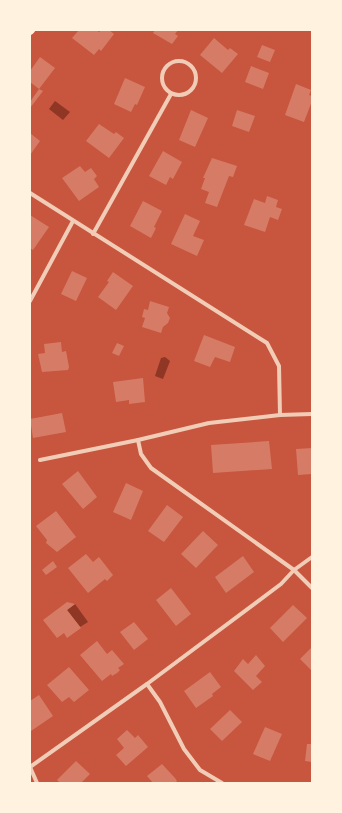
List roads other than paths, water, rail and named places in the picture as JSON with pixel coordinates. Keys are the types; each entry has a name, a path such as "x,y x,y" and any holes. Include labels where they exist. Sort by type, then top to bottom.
{"street":[{"path":"176,61 187,63 196,77 193,88 183,95 171,94 164,87 162,76 163,71 166,66 176,61"},
{"path":"93,234 171,94"},
{"path":"30,193 267,343 279,366 280,415"},
{"path":"30,301 73,221"},
{"path":"40,460 138,440 209,423 280,415 312,414"},
{"path":"138,440 141,454 151,468 294,570 312,588"},
{"path":"37,783 30,767 147,684 281,584 294,570 312,557"},
{"path":"147,684 160,702 184,749 200,770 222,783"}]}
